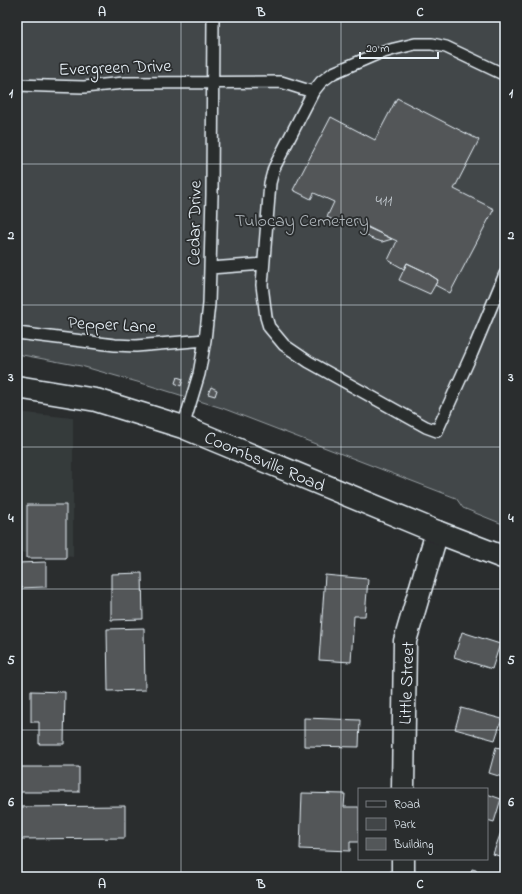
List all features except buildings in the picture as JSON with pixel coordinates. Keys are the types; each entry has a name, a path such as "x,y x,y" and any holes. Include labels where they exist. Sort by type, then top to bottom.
{"street":[{"name":"Coombsville Road","path":"17,387 96,400 183,426 437,532 505,558"},
{"name":"Little Street","path":"404,788 405,640 437,532"}],"lane":[{"name":"Cedar Drive","path":"183,426 199,374 209,304 212,195 213,17"},
{"path":"505,75 446,47 432,44 415,44 377,54 333,73 321,82 313,92 274,168 270,183 262,285 266,317 270,327 284,345 308,362 437,431 505,274"},
{"name":"Evergreen Drive","path":"17,85 84,87 124,83 281,82 313,92"},
{"path":"210,268 263,264"},
{"name":"Pepper Lane","path":"17,333 115,345 136,346 205,340"}],"shaded area":[{"path":"17,412 73,418 73,557 17,552"}],"green space":[{"name":"Tulocay Cemetery","path":"17,17 505,17 505,525 463,508 456,498 222,408 81,366 17,354"}]}
